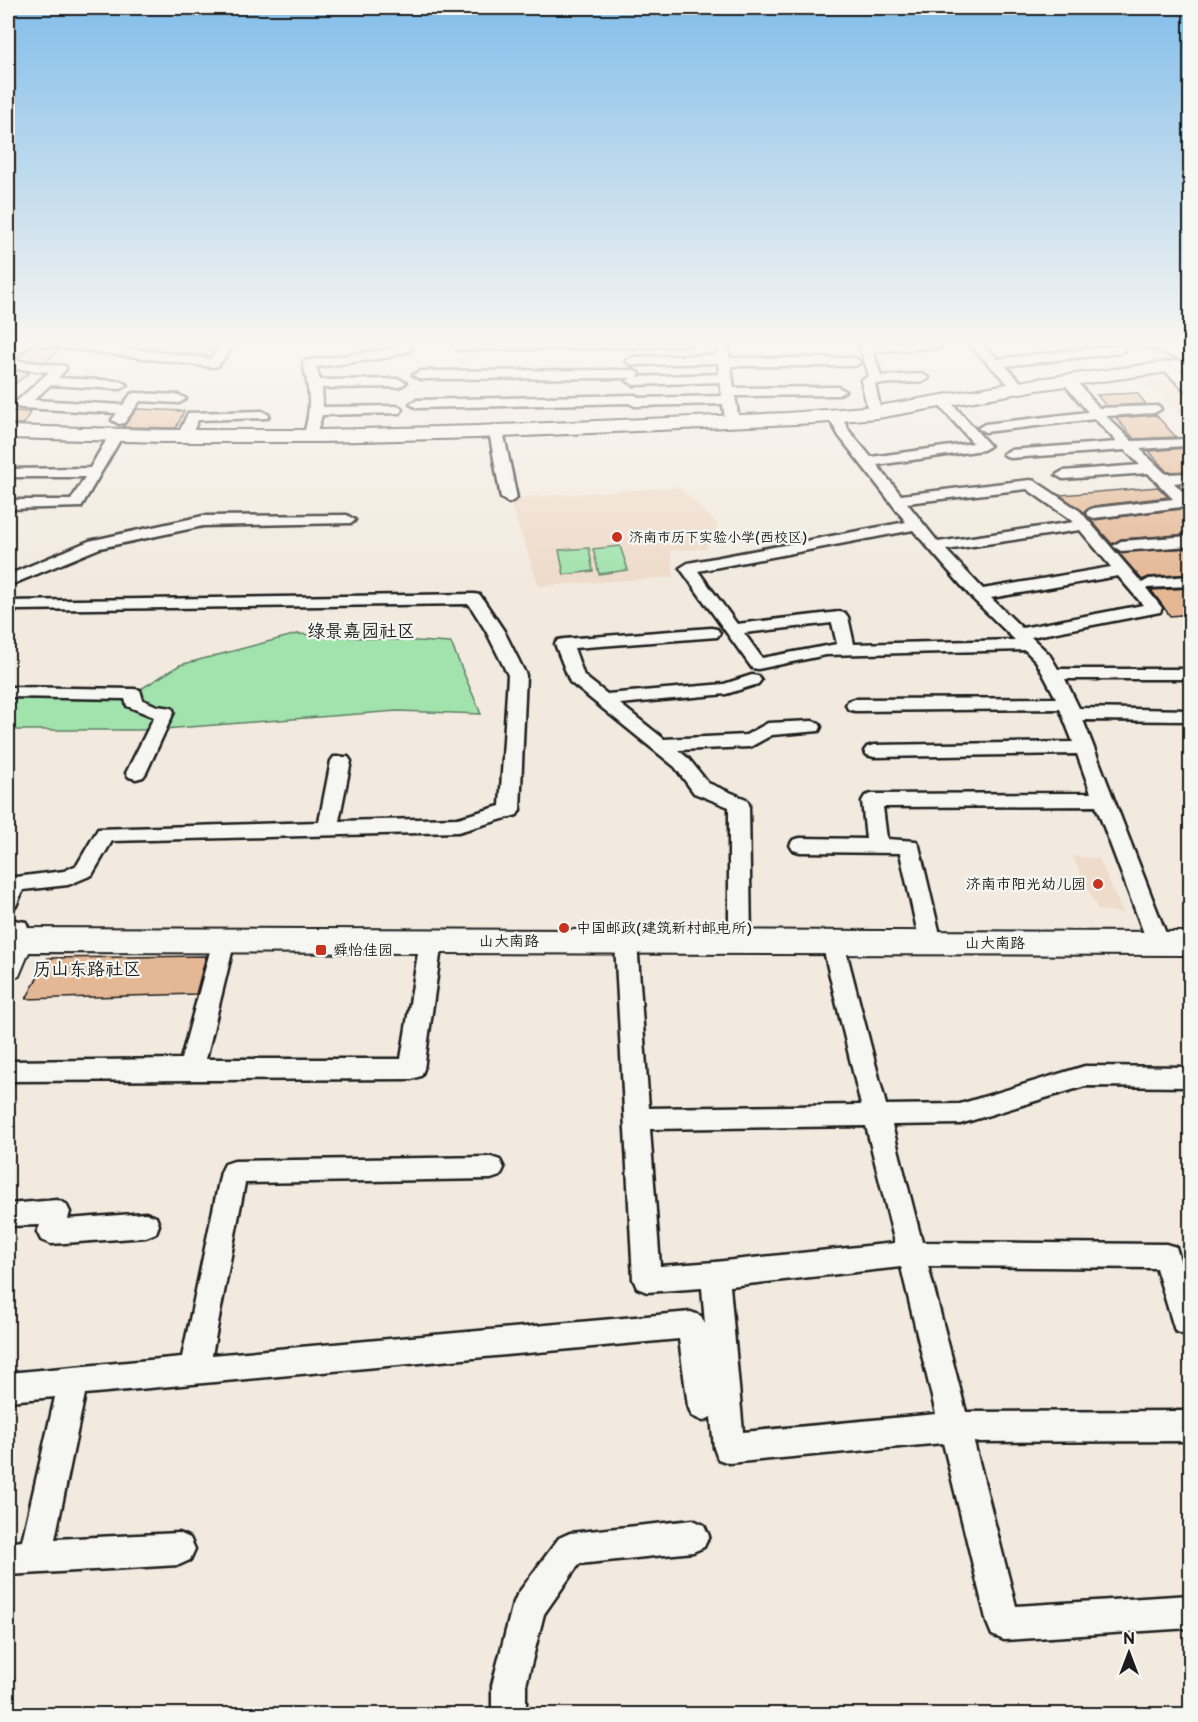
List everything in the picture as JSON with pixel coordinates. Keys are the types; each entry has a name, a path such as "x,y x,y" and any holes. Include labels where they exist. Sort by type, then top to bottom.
{"street":[{"path":"8,505 76,504 120,421"},
{"path":"184,437 191,421"},
{"path":"310,436 314,421"},
{"path":"532,430 534,421"},
{"path":"8,432 184,437 310,436 532,430 706,421"},
{"path":"838,421 844,433 934,547 1043,658 1070,708 1159,944"},
{"path":"867,462 983,446 961,421"},
{"path":"985,428 1038,421"},
{"path":"1103,421 1188,505"},
{"path":"496,431 509,498"},
{"path":"1011,454 1184,442"},
{"path":"8,473 95,472"},
{"path":"1064,475 1155,474 1191,477"},
{"path":"897,500 1030,484 1075,514 1089,519 1122,570 1154,608 1024,639 826,650 758,664 688,568 917,525"},
{"path":"934,547 1089,519 1188,505"},
{"path":"8,581 95,544 203,521 347,520"},
{"path":"1121,546 1191,540"},
{"path":"979,595 1122,570"},
{"path":"1149,584 1191,581"},
{"path":"8,610 10,605 474,599 495,632 517,675 510,810 458,825 105,834 85,870 68,878 15,883 8,901"},
{"path":"737,629 839,617 847,650"},
{"path":"711,633 564,644 576,678 682,763 701,788 739,804 740,942"},
{"path":"1052,674 1191,674"},
{"path":"603,700 726,689 752,680"},
{"path":"8,692 134,694 134,702 158,712 165,712 136,773"},
{"path":"855,705 1070,708 1191,715"},
{"path":"659,745 750,741 768,729 812,727"},
{"path":"874,751 1084,748"},
{"path":"328,828 341,761"},
{"path":"877,846 872,801 1104,798"},
{"path":"800,846 909,846 932,943"},
{"path":"191,1069 224,940"},
{"name":"山大南路","path":"10,944 224,940 1191,944"},
{"path":"8,1071 412,1069 431,941"},
{"path":"626,942 647,1279 714,1275 910,1254 1166,1256 1189,1328"},
{"path":"833,943 1004,1623 1191,1612"},
{"path":"637,1119 960,1114 1085,1076 1191,1077"},
{"path":"194,1370 234,1173 491,1167"},
{"path":"8,1215 57,1212 51,1232 146,1225"},
{"path":"714,1275 729,1448 954,1427 1191,1426"},
{"path":"8,1387 691,1325 703,1406"},
{"path":"73,1381 21,1557 179,1549"},
{"path":"509,1714 509,1685 529,1607 570,1549 693,1536"}],"shaded area":[{"name":"济南市历下实验小学(西校区)","path":"679,487 718,525 705,549 671,550 674,577 539,586 509,498"},
{"name":"济南市阳光幼儿园","path":"1073,857 1099,858 1123,913 1098,910"}],"green space":[{"path":"620,546 628,570 599,574 593,549"},
{"path":"589,548 593,571 564,575 559,550"},
{"path":"297,634 451,643 481,714 397,711 151,730 8,730 8,692 136,692 180,665"}],"building":[{"path":"8,421 25,421 24,424 8,424"},
{"path":"127,421 179,421 176,428 123,427"},
{"path":"1119,421 1162,421 1176,437 1134,439"},
{"path":"1186,448 1191,453 1191,471 1167,472 1149,451"},
{"path":"1158,487 1168,497 1094,506 1084,512 1060,495"},
{"path":"1181,509 1191,513 1191,534 1121,539 1112,544 1090,519 1094,520"},
{"path":"1191,548 1191,574 1149,577 1142,580 1118,552"},
{"path":"1191,588 1191,614 1170,616 1151,590"},
{"path":"206,956 196,994 26,999 48,958"}],"place":[{"name":"济南市历下实验小学(西校区)","path":"617,537"},
{"name":"济南市阳光幼儿园","path":"1098,884"},
{"name":"中国邮政(建筑新村邮电所)","path":"564,928"},
{"name":"舜怡佳园","path":"321,950"}],"district":[{"name":"绿景嘉园社区","path":"361,631"},
{"name":"历山东路社区","path":"87,969"}]}
